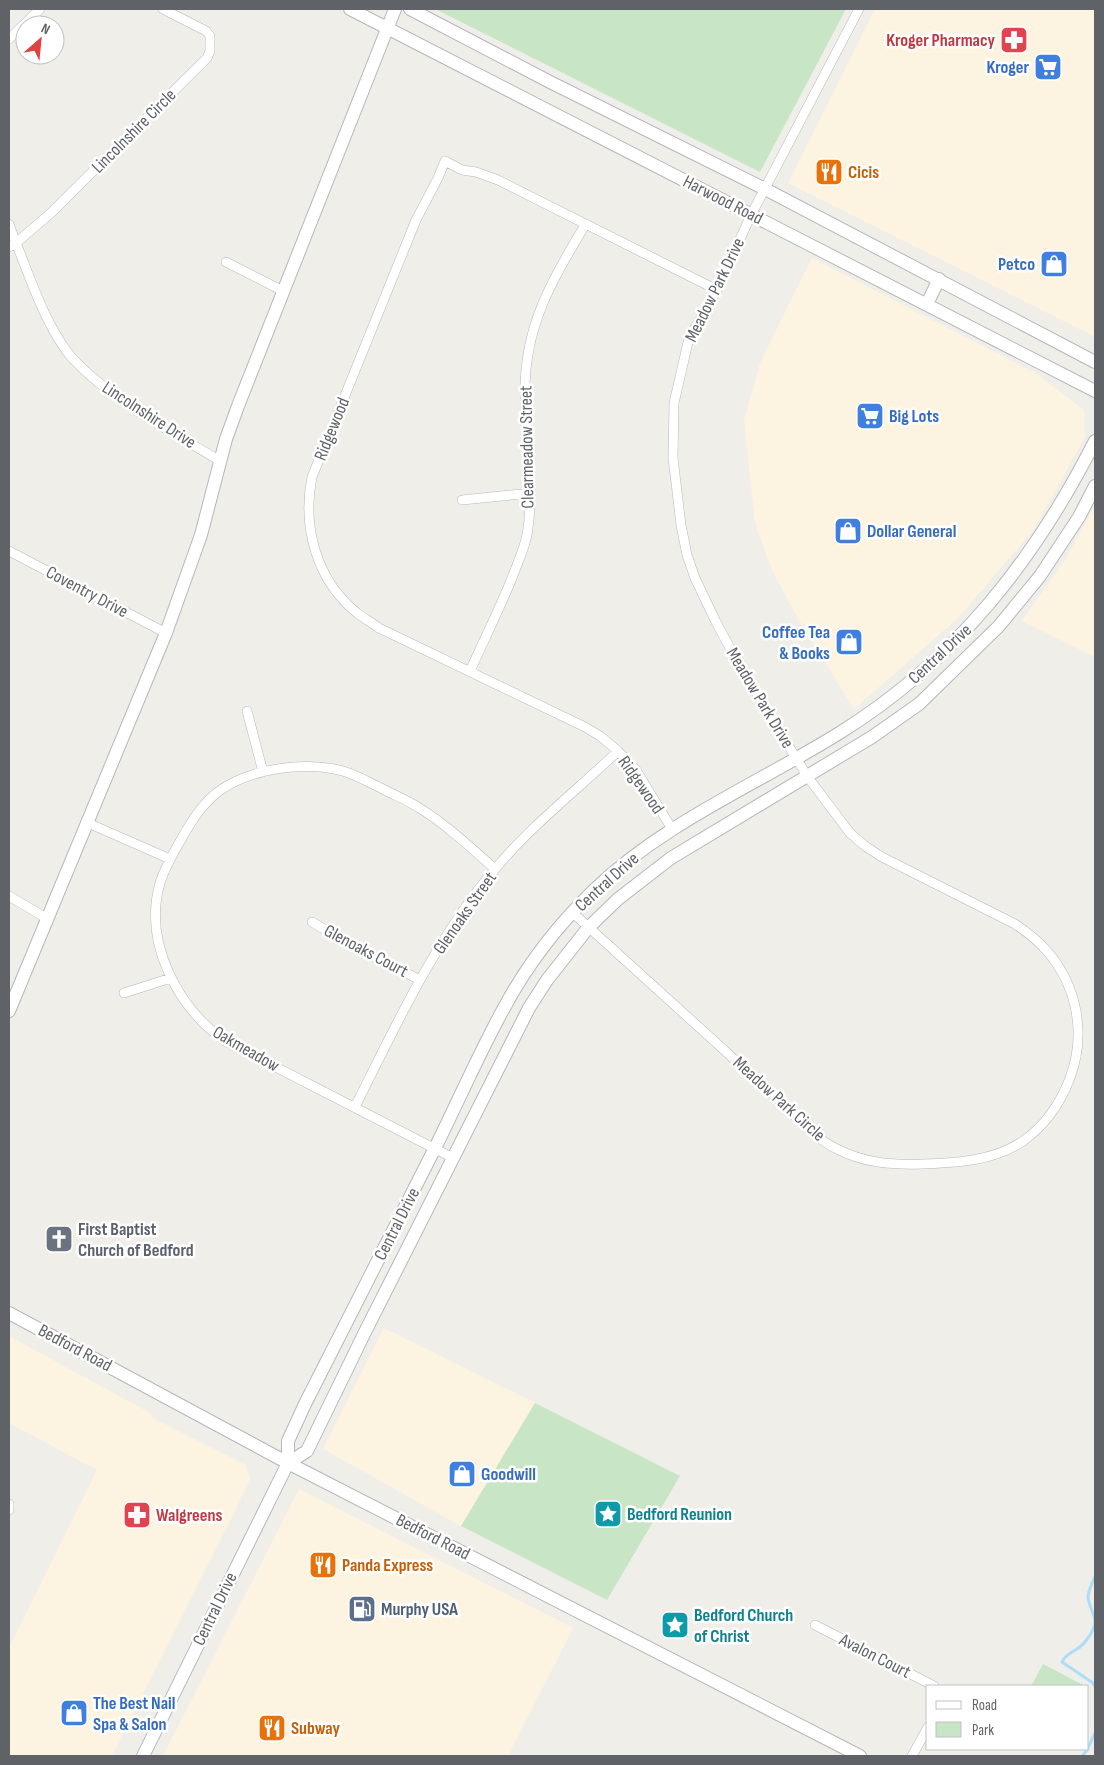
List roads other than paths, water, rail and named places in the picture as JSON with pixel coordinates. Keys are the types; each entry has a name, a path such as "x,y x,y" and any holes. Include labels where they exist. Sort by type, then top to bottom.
{"main road":[{"name":"Harwood Road","path":"350,9 1095,391"},
{"path":"9,1011 166,633 201,535 220,461 238,406 395,9"},
{"name":"Harwood Road","path":"410,9 550,82 765,189 1095,362"},
{"path":"927,304 939,279"},
{"name":"Central Drive","path":"143,1756 288,1463 288,1441 504,1006 527,970 572,913 600,885 630,860 672,829 839,733 886,703 951,646 979,618 1049,524 1072,486 1095,441"},
{"name":"Central Drive","path":"288,1463 307,1451 529,1008 588,928 618,898 670,858 872,737 924,699 999,626 1047,565 1079,517 1095,486"},
{"path":"1029,552 1047,565"},
{"path":"910,682 924,699"},
{"name":"Bedford Road","path":"9,1313 288,1463 860,1756"}],"street":[{"path":"9,39 40,9"},
{"name":"Lincolnshire Circle","path":"12,245 52,212 207,58 210,51 210,36 206,31 163,9"},
{"name":"Meadow Park Drive","path":"807,776 738,662 695,578 687,555 681,525 672,458 674,403 690,338 717,290 751,214 858,9"},
{"name":"Ridgewood","path":"672,829 636,770 600,736 585,727 379,628 356,612 333,587 314,550 309,515 309,493 312,477 416,220 438,178 445,160 462,170 476,172 498,180 717,290"},
{"path":"9,224 12,245"},
{"name":"Clearmeadow Street","path":"470,671 501,605 523,551 527,535 530,493 525,392 532,335 537,316 551,282 585,225"},
{"name":"Lincolnshire Drive","path":"12,245 60,342 69,355 103,387 126,404 220,461"},
{"path":"226,262 283,291"},
{"path":"462,500 530,493"},
{"name":"Coventry Drive","path":"9,551 166,633"},
{"path":"247,711 263,772"},
{"name":"Glenoaks Street","path":"355,1107 420,980 442,942 495,869 518,843 618,751"},
{"name":"Oakmeadow","path":"454,1158 225,1041 209,1030 182,997 171,978 158,938 156,907 161,882 170,859 193,818 206,803 222,789 237,781 263,772 289,767 318,766 342,771 366,781 442,823 495,869"},
{"name":"Meadow Park Circle","path":"572,913 820,1139 836,1149 857,1158 886,1164 935,1164 987,1158 1022,1142 1035,1132 1050,1116 1063,1098 1076,1058 1079,1033 1076,1007 1069,986 1058,966 1047,950 1016,924 882,857 865,846 839,820 807,776"},
{"path":"88,823 170,859"},
{"path":"9,896 48,919"},
{"name":"Glenoaks Court","path":"312,922 351,945 420,980"},
{"path":"124,993 171,978"},
{"path":"9,1504 9,1510"},
{"name":"Avalon Court","path":"815,1625 932,1685"},
{"path":"912,1756 926,1731"}],"waterway":[{"path":"1095,1577 1088,1596 1095,1619 1094,1627 1085,1642 1066,1656 1062,1662 1093,1683 1095,1687"},
{"path":"1089,1746 1095,1733"},
{"path":"1082,1756 1087,1750"}],"place":[{"name":"Kroger Pharmacy","path":"1014,40"},
{"name":"Kroger","path":"1048,67"},
{"name":"Cicis","path":"829,172"},
{"name":"Petco","path":"1054,264"},
{"name":"Big Lots","path":"870,416"},
{"name":"Dollar General","path":"848,531"},
{"name":"Coffee Tea & Books","path":"849,642"},
{"name":"First Baptist Church of Bedford","path":"59,1239"},
{"name":"Goodwill","path":"462,1474"},
{"name":"Bedford Reunion","path":"608,1514"},
{"name":"Walgreens","path":"137,1515"},
{"name":"Panda Express","path":"323,1565"},
{"name":"Murphy USA","path":"362,1609"},
{"name":"Bedford Church of Christ","path":"675,1625"},
{"name":"The Best Nail Spa & Salon","path":"74,1713"},
{"name":"Subway","path":"272,1728"}]}
